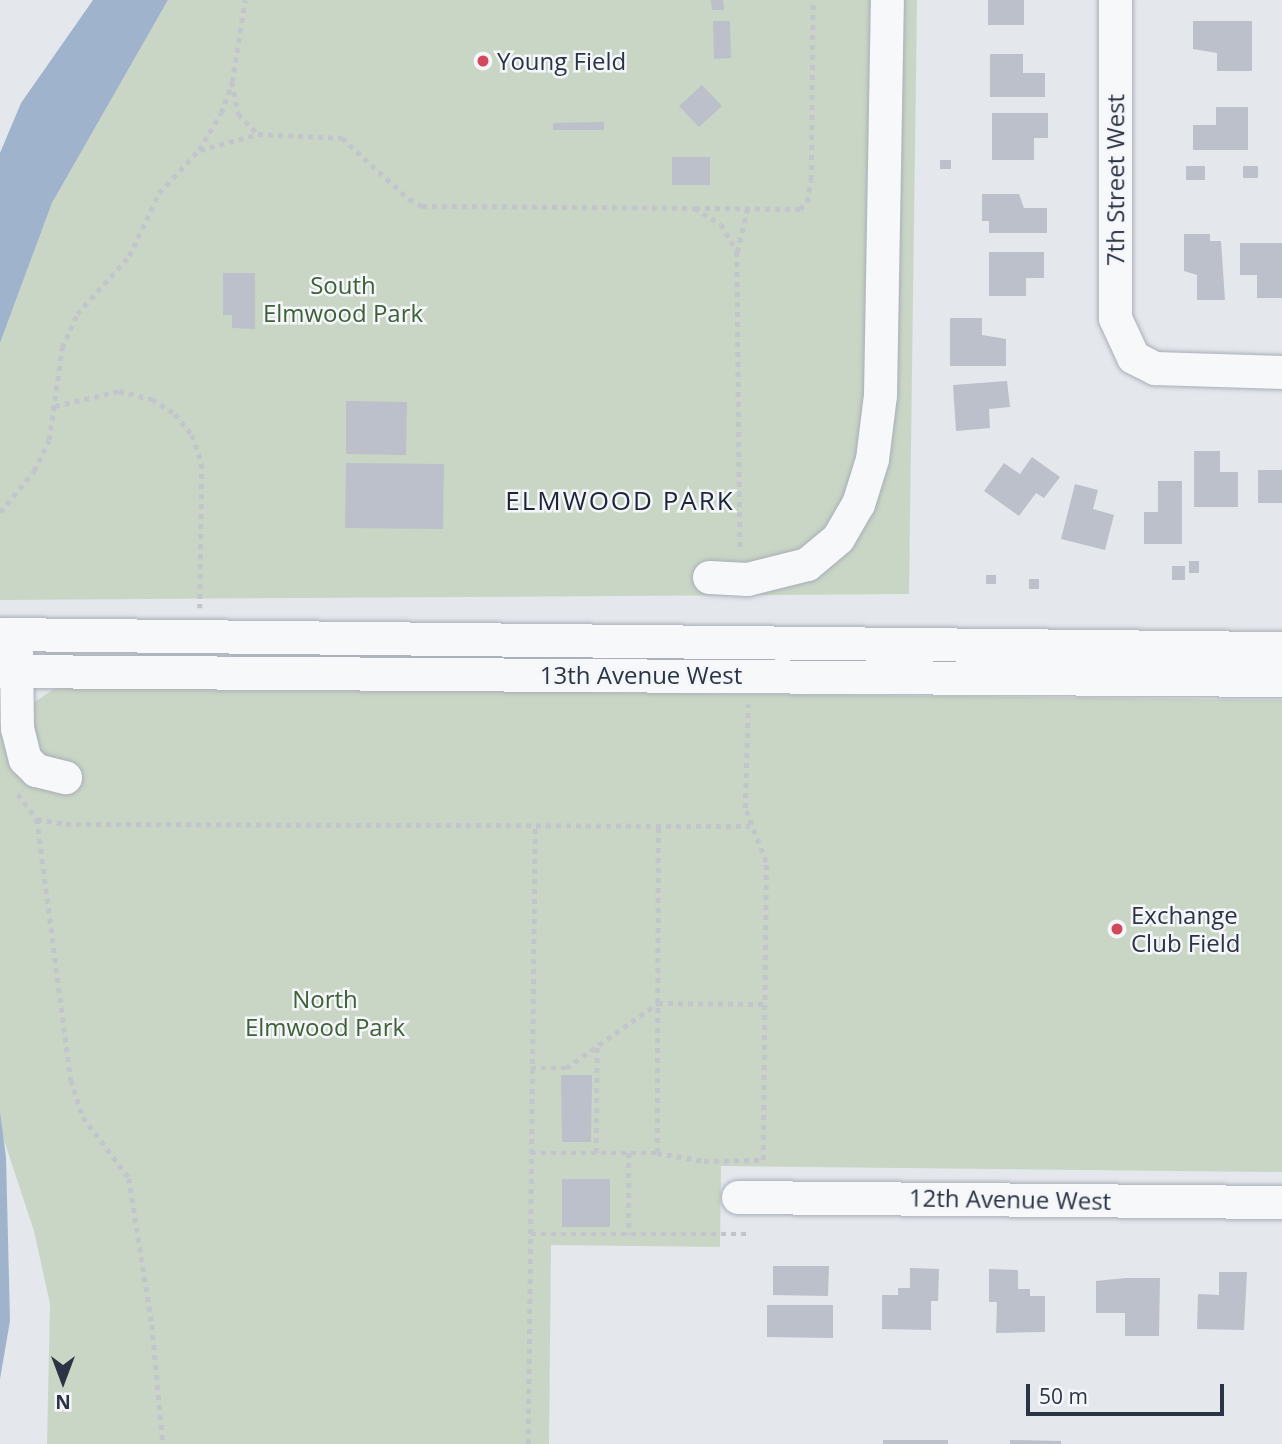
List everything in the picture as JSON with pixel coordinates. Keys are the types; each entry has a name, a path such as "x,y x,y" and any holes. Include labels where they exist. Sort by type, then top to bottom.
{"street":[{"path":"709,577 747,579 807,564 838,538 858,504 872,460 882,343 887,0"},
{"name":"7th Street West","path":"1115,0 1115,318 1133,357 1155,368 1181,371 1282,372"},
{"path":"8,634 8,671 17,729 26,759 36,770 65,777"},
{"name":"13th Avenue West","path":"8,634 1282,648"},
{"name":"13th Avenue West","path":"8,671 1282,680"},
{"name":"12th Avenue West","path":"738,1197 1282,1202"}],"path":[{"path":"0,512 34,471 49,440 62,348 77,314 129,256 159,193 200,150 232,82 245,0"},
{"path":"200,150 258,134 342,138 409,199 422,206 748,206 800,209 807,202 811,180 813,0"},
{"path":"232,82 238,114 258,134"},
{"path":"747,579 740,558 737,252 748,206"},
{"path":"694,208 721,224 737,252"},
{"path":"55,406 119,391 152,400 174,414 192,435 202,464 200,619"},
{"path":"531,1153 657,1153 704,1161 763,1160 766,862 745,808 748,706"},
{"path":"10,783 37,819 71,1080 83,1117 129,1178 152,1325 163,1444"},
{"path":"37,819 66,824 750,826"},
{"path":"528,1444 534,826"},
{"path":"657,1153 658,826"},
{"path":"531,1068 566,1068 658,1003 764,1004"},
{"path":"596,1153 597,1046"},
{"path":"629,1153 629,1234"},
{"path":"531,1234 746,1234"}],"green space":[{"name":"South Elmwood Park","path":"168,0 917,0 909,594 0,600 0,343 52,203"},
{"name":"North Elmwood Park","path":"58,686 1282,700 1282,1172 721,1166 720,1247 551,1245 549,1444 47,1444 50,1304 34,1231 0,1128 0,726"}],"water":[{"path":"93,0 168,0 52,203 0,343 0,153 21,103"},
{"path":"0,1112 6,1157 10,1321 0,1379"}],"building":[{"path":"711,0 723,0 724,10 712,10"},
{"path":"988,0 1024,0 1024,25 988,25"},
{"path":"713,21 730,21 731,58 714,59"},
{"path":"1193,21 1252,21 1252,71 1217,71 1217,53 1193,49"},
{"path":"990,54 1023,54 1023,73 1045,73 1045,97 990,97"},
{"path":"702,85 722,106 699,127 679,106"},
{"path":"1216,107 1248,107 1248,150 1193,150 1193,125 1216,125"},
{"path":"992,113 1048,113 1048,138 1034,138 1034,160 992,160"},
{"path":"604,122 604,130 553,130 553,123"},
{"path":"672,157 710,157 710,185 672,185"},
{"path":"940,160 951,160 951,169 940,169"},
{"path":"1186,166 1205,166 1205,180 1186,180"},
{"path":"1243,166 1258,166 1258,178 1243,178"},
{"path":"982,194 1019,194 1024,208 1047,208 1047,233 989,233 989,221 982,221"},
{"path":"1184,234 1210,234 1210,241 1221,241 1225,300 1197,300 1197,275 1184,271"},
{"path":"1240,243 1282,243 1282,298 1257,298 1257,275 1240,275"},
{"path":"989,252 1044,252 1044,278 1026,278 1026,296 989,296"},
{"path":"223,273 255,273 255,329 232,328 232,315 223,315"},
{"path":"950,318 982,318 982,335 1006,339 1006,366 950,366"},
{"path":"1007,381 1010,407 989,409 990,428 956,431 953,385"},
{"path":"346,401 407,402 406,455 346,454"},
{"path":"1194,451 1220,451 1220,472 1238,472 1238,507 1194,507"},
{"path":"1032,457 1060,477 1044,498 1036,493 1019,516 984,491 1004,463 1020,474"},
{"path":"346,463 444,464 443,529 345,528"},
{"path":"1258,470 1282,470 1282,503 1258,503"},
{"path":"1158,481 1182,481 1182,544 1144,544 1144,512 1158,512"},
{"path":"1075,484 1098,490 1093,509 1114,515 1105,550 1061,539"},
{"path":"1189,561 1199,561 1199,573 1189,573"},
{"path":"1172,566 1185,566 1185,580 1172,580"},
{"path":"986,575 996,575 996,584 986,584"},
{"path":"1029,579 1039,579 1039,589 1029,589"},
{"path":"561,1075 592,1075 591,1142 562,1142"},
{"path":"562,1179 610,1179 610,1227 562,1227"},
{"path":"773,1266 829,1266 828,1296 773,1295"},
{"path":"910,1268 939,1269 938,1301 931,1301 931,1330 882,1329 882,1295 898,1295 898,1288 910,1288"},
{"path":"989,1269 1018,1270 1018,1289 1030,1289 1030,1296 1045,1296 1045,1332 996,1333 997,1302 989,1302"},
{"path":"1219,1272 1247,1272 1244,1330 1197,1329 1198,1294 1219,1295"},
{"path":"1160,1278 1159,1336 1125,1336 1125,1313 1096,1313 1096,1281"},
{"path":"767,1305 833,1305 833,1338 767,1337"},
{"path":"883,1440 948,1440 948,1444 883,1444"},
{"path":"1010,1440 1061,1441 1061,1444 1010,1444"}],"place":[{"name":"Young Field","path":"483,61"},
{"name":"Exchange Club Field","path":"1117,929"}],"district":[{"name":"ELMWOOD PARK","path":"620,501"}]}
